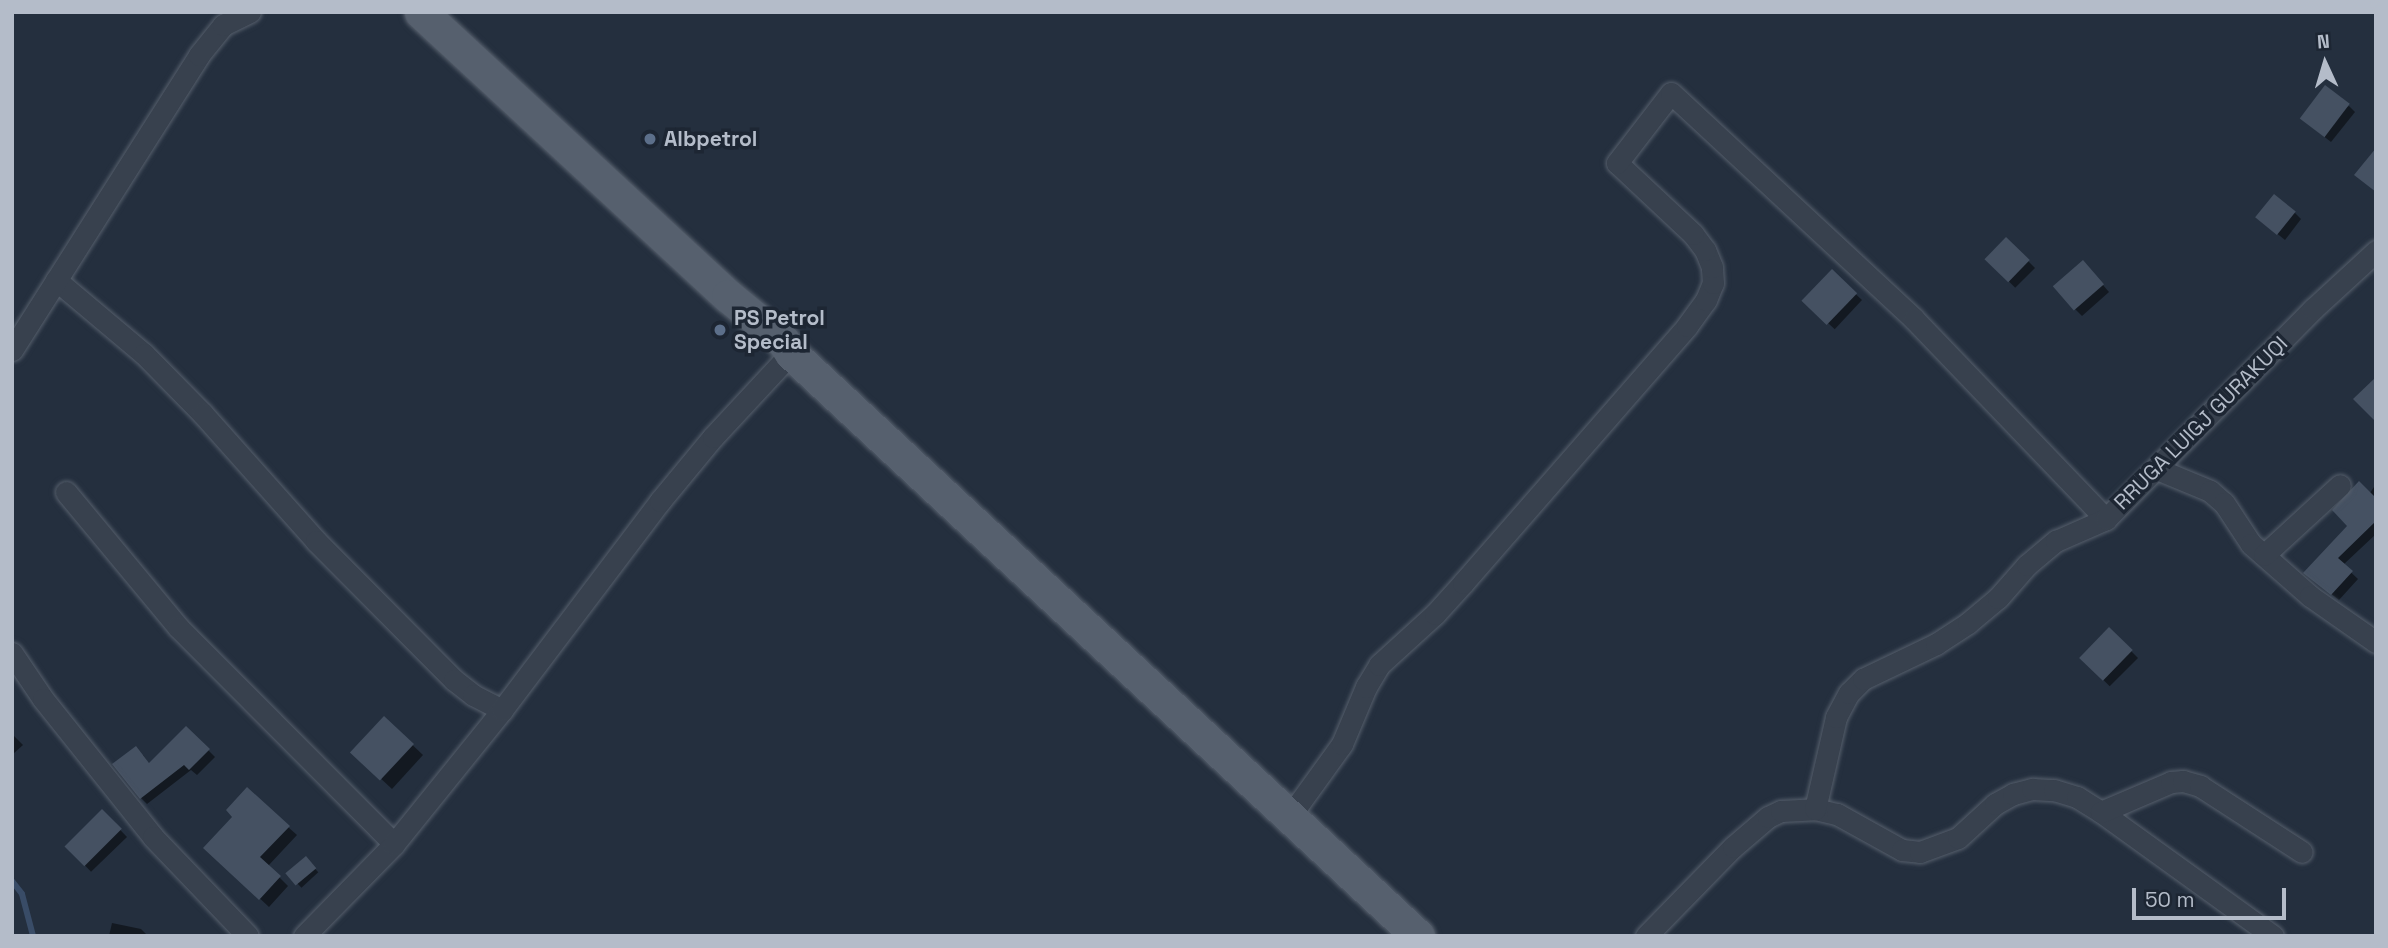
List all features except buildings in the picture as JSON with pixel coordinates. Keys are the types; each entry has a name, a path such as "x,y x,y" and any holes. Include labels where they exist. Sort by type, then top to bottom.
{"main road":[{"path":"421,12 728,296 783,341 791,353 1418,936"}],"street":[{"path":"12,350 199,55 223,24 250,12"},
{"path":"1290,816 1342,744 1366,687 1380,665 1444,604 1687,326 1706,300 1713,283 1712,267 1705,250 1693,234 1617,163 1671,93 1914,319 2106,519"},
{"name":"RRUGA LUIGJ GURAKUQI","path":"1815,808 1836,717 1849,693 1863,679 1936,644 1968,623 1998,598 2027,565 2056,541 2106,519 2314,309 2376,251"},
{"path":"56,280 144,354 203,414 316,541 454,680 473,695 502,710"},
{"path":"304,936 394,844 502,710 660,501 713,437 791,353"},
{"path":"2157,469 2210,491 2224,503 2251,544 2310,596 2376,642"},
{"path":"2264,555 2340,485"},
{"path":"66,492 178,627 394,844"},
{"path":"12,653 43,698 153,837 248,936"},
{"path":"2101,812 2171,782 2183,781 2200,786 2302,852"},
{"path":"1646,936 1733,846 1768,817 1781,811 1815,808 1837,814 1902,850 1920,852 1958,838 1995,804 2013,794 2032,789 2054,790 2077,797 2273,936"}],"waterway":[{"path":"12,881 22,894 33,936"}],"place":[{"name":"Albpetrol","path":"650,139"},
{"name":"PS Petrol Special","path":"720,330"}]}
